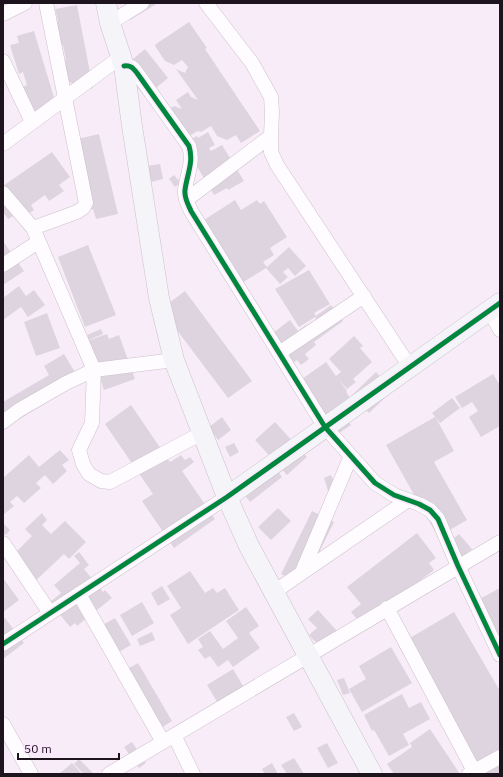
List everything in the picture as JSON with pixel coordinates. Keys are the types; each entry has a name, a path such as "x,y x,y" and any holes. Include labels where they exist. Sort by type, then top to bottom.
{"main road":[{"path":"106,3 110,23 123,61 159,298 174,360 227,497 249,546 372,774"},
{"path":"227,497 495,307"}],"street":[{"path":"3,14 25,3"},
{"path":"33,228 77,212 83,208 86,203 46,3"},
{"path":"110,23 142,3"},
{"path":"206,3 252,63 271,97 271,152 277,165 410,367"},
{"path":"3,61 32,122"},
{"path":"3,144 65,98 123,61 129,66 133,67 189,146 192,161 185,190 186,200 191,211 325,427 375,483 394,495 419,504 430,510 438,519 458,566 500,654"},
{"path":"186,200 270,136"},
{"path":"3,193 33,228 94,370 92,423 79,450 83,464 89,474 101,481 110,482 202,433"},
{"path":"3,265 38,242"},
{"path":"279,353 364,296"},
{"path":"495,307 500,330"},
{"path":"3,422 19,410 66,383 94,370 174,360"},
{"path":"302,572 351,456"},
{"path":"3,644 227,497"},
{"path":"274,592 408,500"},
{"path":"109,774 500,542"},
{"path":"3,543 50,613"},
{"path":"79,594 168,739 193,774"},
{"path":"387,608 472,773 500,758"},
{"path":"3,724 31,774"}],"building":[{"path":"136,3 158,3 130,20 124,10"},
{"path":"77,5 93,88 73,92 71,82 65,83 60,60 66,60 63,45 57,47 52,23 58,21 55,9"},
{"path":"189,22 207,48 205,49 260,131 241,143 236,135 227,140 217,136 211,126 201,132 198,131 191,135 160,116 174,106 182,109 176,100 188,92 191,97 198,100 176,69 185,73 188,67 182,60 174,65 165,61 155,46"},
{"path":"34,31 58,111 34,118 20,88 27,85 23,72 19,74 10,45 19,43 17,36"},
{"path":"145,49 168,78 145,97 122,68"},
{"path":"208,132 215,145 209,148 211,151 222,145 244,181 228,190 227,188 214,195 183,143 197,136 198,138"},
{"path":"99,134 118,214 96,219 93,209 88,210 73,140"},
{"path":"52,152 70,177 59,185 64,191 49,201 45,195 31,205 34,210 19,220 15,215 8,219 3,212 3,186"},
{"path":"160,164 163,179 151,182 147,166"},
{"path":"174,175 181,183 175,187 169,179"},
{"path":"235,200 241,210 257,200 260,204 264,201 287,237 270,248 274,255 263,262 267,267 289,247 306,266 295,276 288,268 283,272 288,277 280,284 266,268 232,289 193,227"},
{"path":"3,241 24,271 3,285"},
{"path":"88,245 116,315 85,327 58,257"},
{"path":"309,270 330,304 314,313 316,316 331,305 343,321 314,342 316,345 305,354 309,359 301,365 297,360 287,368 265,339 290,320 298,331 306,325 310,331 319,323 315,317 299,327 275,289"},
{"path":"19,286 26,296 34,290 45,305 28,317 21,307 3,320 3,298"},
{"path":"185,291 252,381 228,398 161,309"},
{"path":"47,313 60,348 36,356 24,322"},
{"path":"101,329 103,334 89,340 87,335"},
{"path":"107,334 109,339 119,335 135,379 104,390 87,341"},
{"path":"354,336 363,346 360,348 372,362 353,379 356,382 347,389 339,380 358,410 347,418 351,425 335,436 295,384 326,362 336,376 341,372 329,359"},
{"path":"64,354 81,382 3,429 3,402 49,375 44,366"},
{"path":"376,372 393,390 369,413 351,396"},
{"path":"493,374 500,385 500,426 481,437 469,417 478,411 472,402 462,408 455,397"},
{"path":"452,398 460,408 440,423 436,418 454,451 434,462 467,520 438,537 386,445 435,417 432,413"},
{"path":"131,405 170,462 181,455 185,460 190,457 194,462 182,471 215,519 174,548 142,501 153,494 105,424"},
{"path":"222,417 231,430 218,440 209,427"},
{"path":"275,422 307,457 287,475 255,440"},
{"path":"234,443 239,452 230,457 225,447"},
{"path":"60,450 69,460 62,465 67,471 53,484 45,475 36,483 41,488 24,503 17,496 10,502 14,506 3,515 3,478 29,455 39,467"},
{"path":"267,456 282,477 250,502 234,481"},
{"path":"331,475 338,491 329,494 324,478"},
{"path":"278,508 291,521 271,540 258,527"},
{"path":"312,511 334,522 306,579 296,582 281,574"},
{"path":"42,513 47,520 42,525 51,534 65,521 86,542 69,559 64,554 30,586 10,558 32,536 25,529"},
{"path":"3,523 10,530 6,535 3,533"},
{"path":"417,533 436,558 429,563 434,570 362,625 351,612 361,604 347,587"},
{"path":"459,534 472,549 456,562 444,546"},
{"path":"79,552 89,565 84,569 103,592 105,590 112,598 77,626 75,623 70,627 50,602 61,593 54,585 80,563 74,556"},
{"path":"190,571 205,593 213,588 217,593 225,588 239,610 188,644 170,615 181,608 167,586"},
{"path":"3,578 19,600 3,612"},
{"path":"162,586 170,599 158,606 151,593"},
{"path":"500,588 500,661 470,604"},
{"path":"142,602 154,623 132,636 120,615"},
{"path":"246,607 259,626 249,633 260,648 233,667 228,660 218,667 210,656 205,659 198,650 203,647 198,639 210,631 223,649 238,638 226,621"},
{"path":"318,610 338,632 321,648 309,635 317,628 308,619"},
{"path":"454,612 500,691 500,774 473,774 398,645"},
{"path":"5,618 24,643 3,659 3,619"},
{"path":"115,618 131,645 110,657 94,630"},
{"path":"152,632 155,640 140,646 137,639"},
{"path":"391,647 412,683 362,712 349,689 366,679 359,666"},
{"path":"138,663 172,721 152,734 117,675"},
{"path":"233,669 248,694 222,710 207,685"},
{"path":"344,678 350,693 343,695 337,680"},
{"path":"402,694 409,708 421,702 430,719 403,734 409,745 389,756 374,730 372,731 364,715"},
{"path":"294,713 302,727 294,731 286,717"},
{"path":"430,729 460,774 394,774 387,764 412,747 410,743"},
{"path":"132,742 146,763 139,768 124,747"},
{"path":"327,743 338,763 328,768 317,748"},
{"path":"294,758 304,774 287,774 281,765"},
{"path":"79,759 94,774 84,774 74,764"},
{"path":"72,763 82,774 59,774"},
{"path":"272,763 278,774 265,774 262,769"}],"cycle path":[{"path":"124,66 130,66 136,71 189,146 191,157 186,184 186,201 325,427 375,483 394,495 419,504 430,510 438,519 458,566 500,655"},
{"path":"3,644 227,497 500,303"}]}
